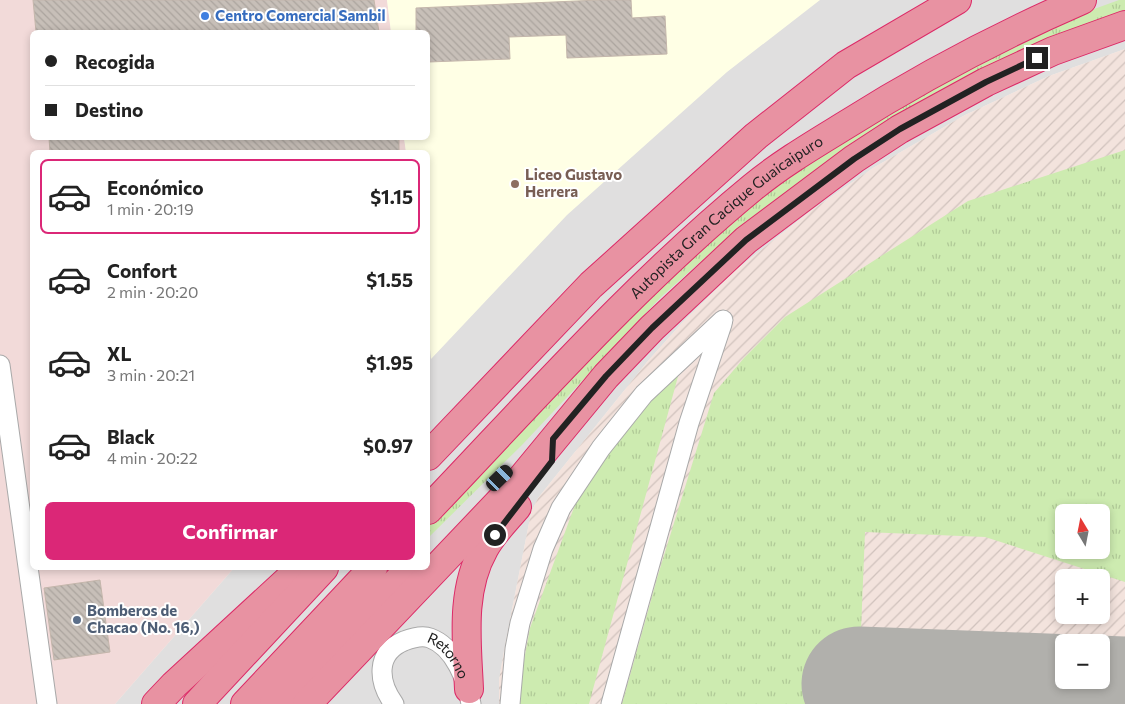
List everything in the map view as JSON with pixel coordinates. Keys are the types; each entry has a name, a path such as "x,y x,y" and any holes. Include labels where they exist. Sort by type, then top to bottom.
{"highway":[{"path":"434,448 591,285 756,136 846,65 957,0"},
{"name":"Autopista Gran Cacique Guaicaipuro","path":"430,508 659,271 755,186 804,151 911,84 1020,27 1082,0"},
{"path":"307,704 522,479 606,376 645,335 739,247 854,159 900,129 986,82 1054,51 1125,25"},
{"path":"430,548 512,466 553,439"},
{"path":"470,696 466,630 473,576 484,549 552,461 553,439"},
{"path":"156,704 174,685 299,570"},
{"path":"197,704 322,570"},
{"path":"245,704 371,570"},
{"path":"274,704 409,570"}],"street":[{"path":"510,704 515,649 520,623 543,549 561,508 601,448 644,394 723,320 688,423 611,704"},
{"path":"0,365 47,704"},
{"name":"Retorno","path":"394,704 383,686 381,666 386,655 397,644 414,638 429,638 443,646 456,662 470,696"}],"shaded area":[{"path":"0,0 387,0 391,30 30,30 30,140 404,140 406,150 30,150 30,570 232,570 115,704 0,704"},
{"path":"387,0 1125,0 1125,49 1049,76 965,115 873,168 812,210 737,269 682,323 647,362 538,498 531,513 499,680 499,704 115,704 232,570 430,570 431,350 430,150 428,150 428,140 430,140 430,30 425,30"},
{"name":"Liceo Gustavo Herrera","path":"387,0 820,0 727,72 567,215 431,359 430,150 406,150 404,140 430,140 430,30 391,30"},
{"path":"1125,49 1125,704 499,704 499,680 505,645 531,513 538,498 647,362 682,323 737,269 812,210 873,168 965,115 1049,76"}],"green space":[{"path":"1119,0 1125,0 1125,10 1034,48 931,100 827,162 742,225 661,297 522,445 430,536 430,523 676,267 785,179 871,121 1047,26"},
{"path":"1125,150 1125,582 1110,577 1110,569 1085,569 985,537 865,532 858,704 622,704 658,575 714,393 744,358 785,317 968,201"},
{"path":"683,358 589,704 516,704 530,628 580,491 601,455"}],"building":[{"name":"Centro Comercial Sambil","path":"33,0 374,0 379,30 36,30"},
{"path":"631,0 632,18 665,16 667,54 567,58 566,35 509,37 510,59 430,62 430,30 416,30 416,8"},
{"path":"49,140 399,140 399,150 50,150"},
{"name":"Bomberos de Chacao (No. 16,)","path":"100,580 110,652 54,660 44,588"}],"taxiway":[{"path":"890,704 891,685"}],"runway":[{"path":"859,684 1125,694"}],"place":[{"name":"Centro Comercial Sambil","path":"205,16"},
{"name":"Liceo Gustavo Herrera","path":"515,184"},
{"name":"Bomberos de Chacao (No. 16,)","path":"77,620"}],"route":[{"path":"495,535 552,461 553,439 606,376 652,328 746,240 854,159 900,129 986,82 1037,58"}]}
